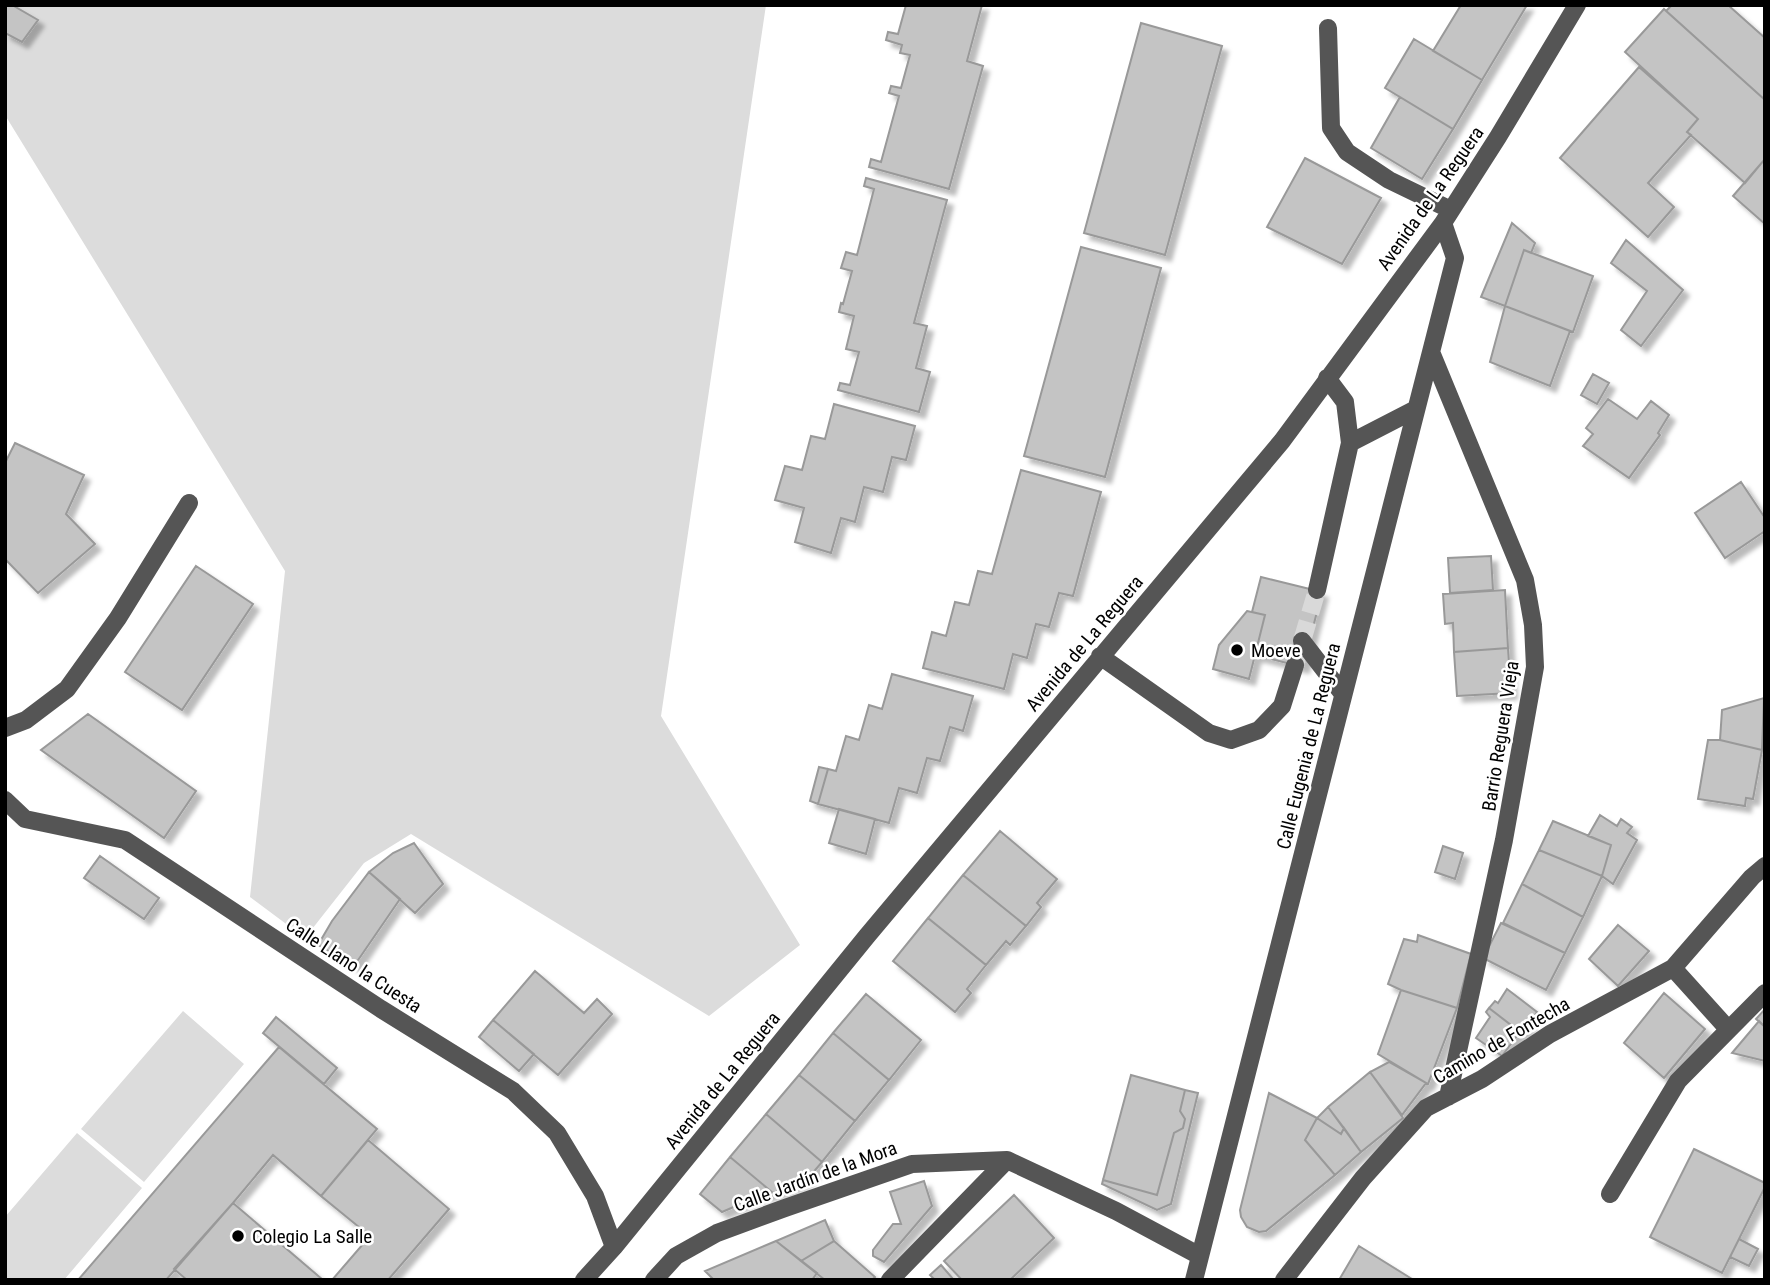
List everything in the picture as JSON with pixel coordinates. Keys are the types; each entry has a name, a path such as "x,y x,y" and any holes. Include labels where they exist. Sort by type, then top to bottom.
{"street":[{"name":"Avenida de La Reguera","path":"584,1280 614,1247 876,925 1282,441 1447,216 1577,5"},
{"path":"1328,28 1332,128 1348,152 1447,216"},
{"name":"Calle Eugenia de La Reguera","path":"1194,1280 1455,258 1447,216"},
{"name":"Barrio Reguera Vieja","path":"1430,352 1525,580 1534,625 1535,667 1504,840 1448,1097"},
{"path":"1317,590 1350,443 1345,402 1326,378"},
{"path":"1350,443 1416,409"},
{"path":"5,728 26,720 67,689 118,618 189,503"},
{"path":"1302,641 1343,694"},
{"path":"1100,656 1209,733 1231,740 1259,730 1282,706 1295,665"},
{"name":"Calle Llano la Cuesta","path":"5,800 25,819 125,840 381,1009 513,1091 557,1133 595,1196 614,1247"},
{"name":"Camino de Fontecha","path":"1284,1280 1363,1178 1426,1108 1482,1079 1550,1034 1673,968 1752,877 1765,866"},
{"path":"1673,968 1728,1029"},
{"path":"1610,1194 1678,1081 1765,993"},
{"path":"890,1280 1007,1160"},
{"name":"Calle Jardín de la Mora","path":"654,1280 676,1256 717,1233 912,1164 1007,1160 1116,1211 1200,1256"}],"shaded area":[{"path":"5,5 766,5 661,716 800,945 709,1016 411,834 364,863 305,938 250,897 285,571 5,115"},
{"path":"183,1011 244,1064 144,1182 81,1129"},
{"path":"77,1133 142,1188 64,1280 5,1280 5,1217"}],"building":[{"path":"7,5 12,5 38,20 22,42 5,33"},
{"path":"906,5 982,5 967,61 983,66 949,189 869,167 871,159 881,162 899,96 889,93 891,86 901,88 910,55 900,53 902,45 886,40 888,32 898,34"},
{"path":"1461,5 1527,5 1482,80 1433,51"},
{"path":"1672,5 1728,5 1765,38 1765,100 1666,11"},
{"path":"1664,9 1765,100 1765,159 1745,183 1687,132 1698,119 1625,52"},
{"path":"1141,23 1222,46 1165,255 1084,233"},
{"path":"1414,39 1482,80 1453,129 1385,88"},
{"path":"1639,67 1698,119 1687,132 1691,135 1648,183 1674,207 1648,237 1560,158"},
{"path":"1400,97 1453,129 1422,179 1371,148"},
{"path":"1305,158 1381,198 1342,264 1267,227"},
{"path":"1765,159 1765,224 1733,196"},
{"path":"866,178 947,200 914,323 927,326 916,368 930,372 919,412 838,390 840,383 850,385 859,352 846,349 854,316 839,312 852,271 841,268 846,252 857,255 874,189 864,186"},
{"path":"1512,223 1535,243 1531,253 1524,250 1505,306 1481,297"},
{"path":"1626,240 1683,290 1641,346 1621,330 1647,291 1611,263"},
{"path":"1081,247 1161,268 1105,477 1024,456"},
{"path":"1524,250 1593,276 1573,332 1505,306"},
{"path":"1505,306 1570,331 1550,386 1490,362"},
{"path":"1593,374 1609,383 1597,404 1581,395"},
{"path":"1608,399 1637,419 1651,401 1669,415 1658,433 1660,435 1629,478 1583,446 1593,434 1586,428"},
{"path":"834,404 915,426 906,460 892,457 883,492 864,487 855,522 841,518 831,553 795,542 804,508 775,500 785,466 802,470 811,436 825,439"},
{"path":"15,443 84,475 66,514 95,544 38,593 5,559 5,463"},
{"path":"1021,470 1101,492 1073,596 1059,593 1049,627 1036,624 1027,658 1013,654 1004,689 923,668 932,632 946,636 955,602 969,605 978,571 992,574"},
{"path":"1741,482 1765,518 1765,531 1725,558 1695,513"},
{"path":"1491,556 1493,590 1450,593 1448,558"},
{"path":"196,566 253,604 182,710 125,672"},
{"path":"1261,577 1322,592 1303,667 1255,655 1265,615 1252,612"},
{"path":"1505,590 1508,648 1454,652 1453,623 1445,624 1443,594"},
{"name":"Moeve","path":"1247,611 1265,615 1249,679 1213,669 1219,645"},
{"path":"1508,648 1511,693 1457,696 1454,652"},
{"path":"892,674 973,696 963,731 950,727 940,761 927,758 917,793 899,788 889,823 818,804 828,769 836,771 846,736 859,740 869,705 882,709"},
{"path":"1764,698 1762,750 1720,740 1722,710"},
{"path":"88,714 196,791 164,838 41,750"},
{"path":"1708,740 1720,740 1762,750 1753,799 1746,798 1745,806 1698,799"},
{"path":"819,767 828,769 818,804 810,801"},
{"path":"839,809 875,819 866,854 829,843"},
{"path":"1600,815 1617,826 1621,819 1632,827 1627,833 1637,840 1613,884 1602,876 1611,845 1588,836"},
{"path":"1553,821 1611,845 1602,876 1539,850"},
{"path":"1000,831 1057,879 1037,903 1041,907 1026,926 963,875"},
{"path":"414,843 443,884 415,913 369,872 393,853"},
{"path":"1443,846 1463,853 1455,879 1435,872"},
{"path":"1539,850 1602,876 1583,917 1522,884"},
{"path":"100,856 159,898 144,919 84,878"},
{"path":"369,872 400,899 354,966 318,945 332,921"},
{"path":"963,875 1026,926 1010,945 1006,941 986,965 928,918"},
{"path":"1522,884 1583,917 1565,953 1503,923"},
{"path":"928,918 986,965 967,989 971,993 955,1012 893,961"},
{"path":"1501,923 1565,953 1546,990 1483,958"},
{"path":"1618,925 1649,951 1618,986 1589,959"},
{"path":"1418,935 1471,954 1457,1008 1388,984 1404,939 1417,942"},
{"path":"535,971 584,1013 597,999 612,1014 558,1075 493,1020"},
{"path":"1507,989 1537,1012 1524,1032 1520,1032 1489,1008 1495,1001 1498,1003"},
{"path":"1401,990 1457,1008 1428,1084 1378,1054"},
{"path":"1664,993 1705,1029 1664,1078 1624,1043"},
{"path":"866,994 921,1040 889,1080 833,1033"},
{"path":"1489,1008 1520,1032 1502,1056 1476,1038 1490,1017 1486,1012"},
{"path":"1765,1009 1765,1027 1756,1019"},
{"path":"276,1017 337,1068 324,1084 263,1033"},
{"path":"493,1020 534,1054 519,1071 479,1037"},
{"path":"1759,1021 1765,1027 1765,1061 1732,1053"},
{"path":"833,1033 889,1080 855,1121 799,1075"},
{"path":"279,1047 377,1129 321,1196 273,1155 166,1280 78,1280"},
{"path":"1389,1062 1426,1083 1402,1115 1370,1072"},
{"path":"1370,1072 1403,1118 1361,1152 1328,1107"},
{"path":"799,1075 855,1121 822,1162 766,1114"},
{"path":"1131,1075 1185,1090 1180,1111 1185,1119 1183,1128 1174,1133 1157,1195 1103,1180"},
{"path":"1185,1090 1198,1093 1171,1204 1157,1210 1102,1184 1103,1180 1157,1195 1174,1133 1183,1128 1185,1119 1180,1111"},
{"path":"1269,1093 1317,1118 1305,1140 1335,1175 1266,1231 1259,1232 1247,1227 1240,1210"},
{"path":"1328,1107 1344,1128 1341,1134 1317,1118"},
{"path":"766,1114 822,1162 806,1181 773,1193 730,1157"},
{"path":"1317,1118 1341,1134 1344,1128 1361,1152 1335,1175 1305,1140"},
{"path":"368,1140 449,1209 388,1280 332,1280 370,1236 321,1196"},
{"path":"1694,1149 1765,1183 1722,1273 1650,1237"},
{"path":"730,1157 773,1193 722,1212 700,1194"},
{"path":"924,1181 932,1206 884,1262 873,1256 873,1250 893,1224 901,1224 890,1192"},
{"path":"1014,1195 1054,1238 1010,1280 962,1280 944,1261"},
{"name":"Colegio La Salle","path":"233,1203 323,1280 187,1280 174,1269"},
{"path":"825,1220 834,1241 801,1261 776,1241"},
{"path":"1739,1239 1758,1249 1749,1266 1730,1257"},
{"path":"776,1241 817,1273 812,1280 714,1280 705,1271"},
{"path":"834,1241 875,1277 872,1280 825,1280 801,1261"},
{"path":"1359,1246 1412,1279 1412,1280 1339,1280"},
{"path":"941,1265 954,1280 935,1280 930,1275"}],"tunnel":[{"path":"1295,665 1317,590"}],"place":[{"name":"Moeve","path":"1237,650"},
{"name":"Colegio La Salle","path":"238,1236"}]}
